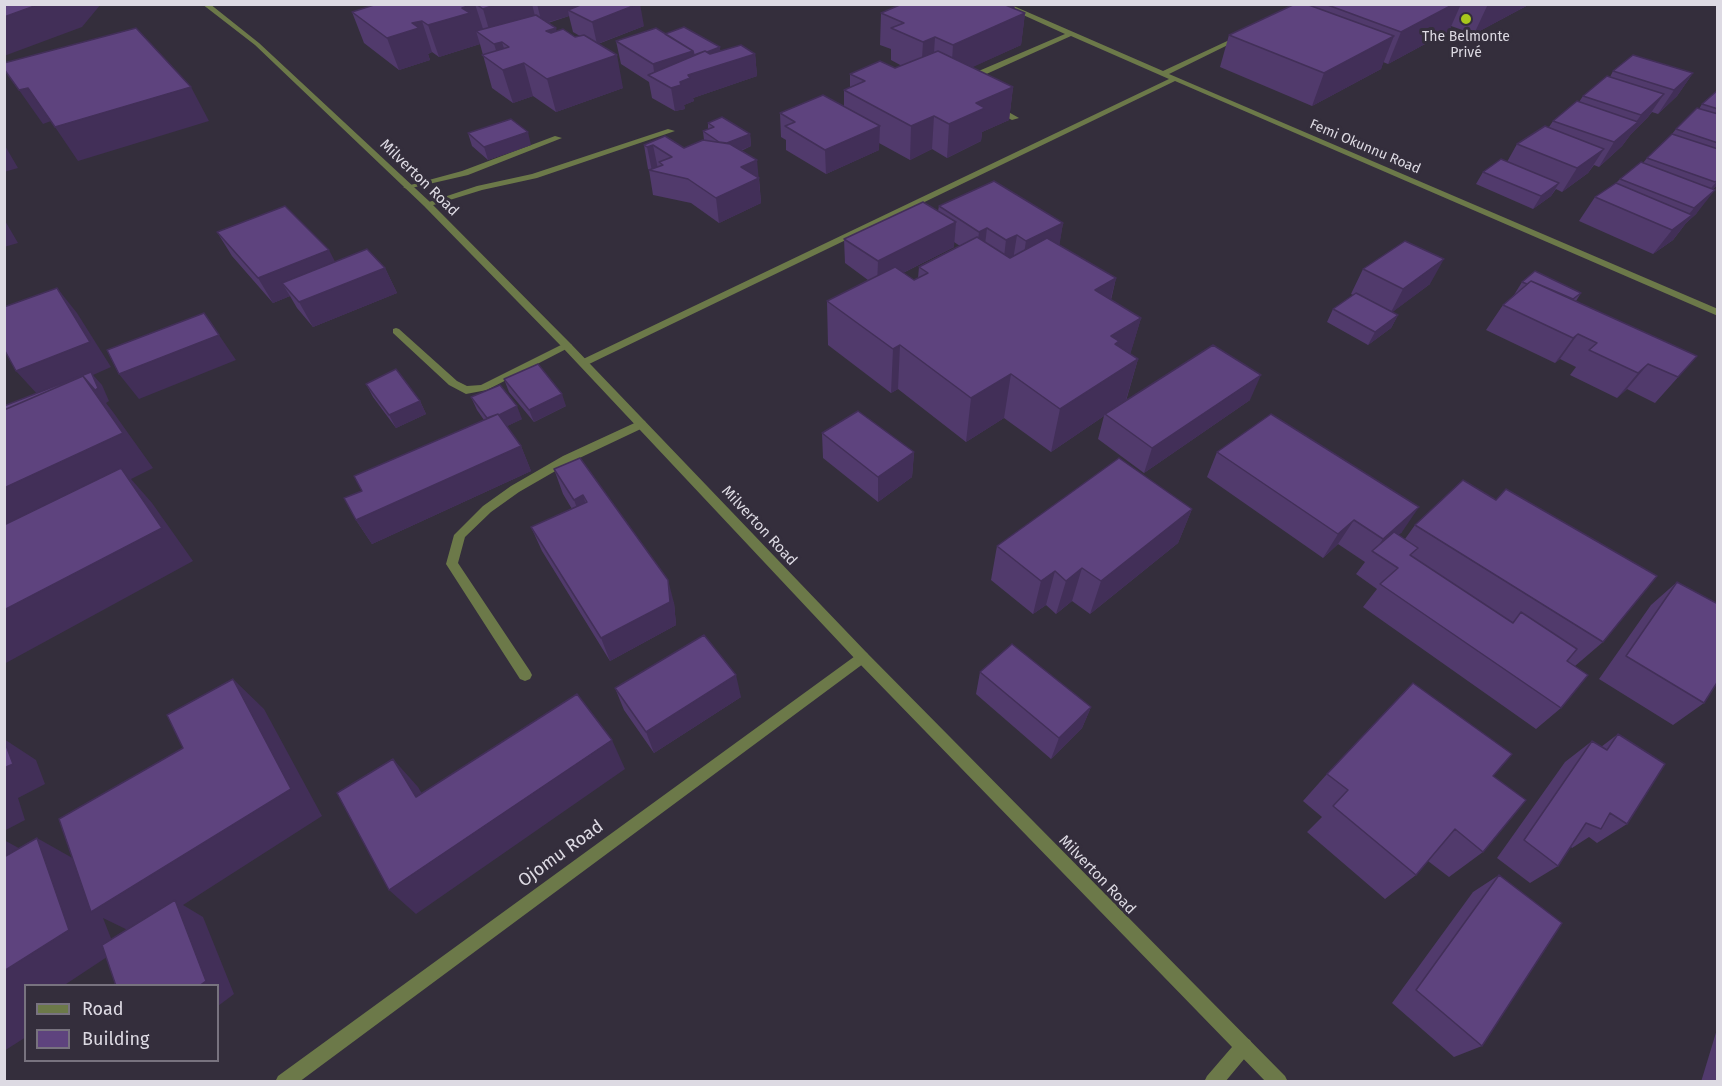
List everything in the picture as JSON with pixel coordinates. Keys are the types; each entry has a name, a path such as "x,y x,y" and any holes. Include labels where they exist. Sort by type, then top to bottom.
{"street":[{"name":"Milverton Road","path":"205,4 256,44 427,204 567,346 862,657 1279,1082"},
{"name":"Femi Okunnu Road","path":"1002,4 1718,313"},
{"path":"962,83 1070,34"},
{"path":"1163,74 1246,34"},
{"path":"583,363 1174,79"},
{"path":"984,103 1015,118"},
{"path":"427,204 480,188 534,176 671,131"},
{"path":"407,187 465,173 558,138"},
{"path":"396,331 453,383 466,390 483,387 567,346"},
{"path":"525,675 452,564 460,535 487,509 515,489 567,459 641,424"},
{"name":"Ojomu Road","path":"284,1082 862,657"},
{"path":"1213,1082 1244,1046"}],"building":[{"path":"4,4 40,4 4,17"},
{"path":"377,4 473,4 462,8 470,13 428,25 422,21 412,23 419,28 387,38 352,12"},
{"path":"476,4 497,4 483,9"},
{"path":"583,4 638,4 592,22 568,10"},
{"path":"902,4 1003,4 1025,13 953,45 935,37 923,42 891,28 904,23 881,13"},
{"path":"1295,4 1306,4 1394,36 1324,73 1229,35"},
{"path":"1325,4 1454,4 1401,32"},
{"path":"536,15 556,28 546,31 551,33 563,29 575,37 584,35 617,55 547,79 524,63 503,70 482,55 509,47 502,42 494,44 476,31"},
{"path":"684,27 720,47 694,55 693,51 665,34"},
{"path":"136,28 191,87 55,127 28,88 19,90 4,69 4,63"},
{"path":"656,28 693,51 653,64 616,41"},
{"path":"741,45 755,54 688,75 690,78 680,82 681,85 671,88 648,75 705,51 710,54"},
{"path":"938,51 1013,87 976,103 985,108 949,124 934,116 911,126 844,90 865,81 850,74 880,61 895,68"},
{"path":"1633,55 1693,73 1674,90 1613,71"},
{"path":"1607,76 1664,94 1641,115 1583,96"},
{"path":"1718,90 1718,109 1702,104"},
{"path":"823,95 880,126 825,150 785,126 795,122 780,113"},
{"path":"1577,101 1638,122 1614,142 1553,121"},
{"path":"1697,108 1718,114 1718,143 1676,129"},
{"path":"722,117 750,134 727,143 719,142 703,131 714,127 708,123"},
{"path":"511,119 528,132 484,147 468,133"},
{"path":"1545,126 1604,149 1577,168 1517,144"},
{"path":"1672,134 1718,149 1718,180 1715,182 1647,158"},
{"path":"665,136 684,148 703,140 730,144 757,160 741,167 759,178 716,198 688,179 649,170 663,165 659,162 672,157 653,145 647,147 644,145"},
{"path":"1501,159 1559,183 1541,196 1483,172"},
{"path":"1641,162 1715,190 1694,208 1620,179"},
{"path":"994,181 1063,223 1026,241 1017,235 1006,240 987,228 979,232 939,206"},
{"path":"1616,183 1692,215 1672,230 1595,197"},
{"path":"923,202 956,222 878,261 844,239"},
{"path":"285,206 329,250 258,278 217,232"},
{"path":"977,237 1010,258 1047,238 1116,278 1095,290 1141,318 1111,336 1119,341 1115,344 1138,359 1060,409 1011,374 971,398 900,345 893,349 827,301 895,267 914,280 928,273 919,267"},
{"path":"1405,241 1444,259 1403,289 1363,269"},
{"path":"367,249 385,268 299,302 282,283"},
{"path":"1535,271 1581,293 1573,299 1531,281 1527,284 1522,282"},
{"path":"1531,281 1697,356 1678,377 1648,364 1638,373 1589,350 1597,343 1578,334 1573,338 1503,305"},
{"path":"57,288 90,342 16,371 4,349 4,307"},
{"path":"1356,293 1398,315 1375,332 1333,309"},
{"path":"204,313 219,335 119,374 107,350"},
{"path":"1213,345 1261,375 1152,448 1105,414"},
{"path":"538,364 562,394 529,410 504,379"},
{"path":"396,369 420,401 389,415 366,384"},
{"path":"91,372 98,388 95,390 83,376 4,410 4,406"},
{"path":"83,376 123,433 4,488 4,410"},
{"path":"500,385 517,406 487,418 471,397"},
{"path":"858,411 914,452 878,477 822,433"},
{"path":"498,414 521,446 356,520 344,498 362,491 354,476"},
{"path":"1271,414 1419,507 1383,539 1354,520 1338,534 1217,452"},
{"path":"580,458 668,580 670,602 601,638 531,527 587,502 583,495 574,500 554,469"},
{"path":"1119,458 1192,509 1101,581 1082,568 1066,581 1055,571 1041,581 997,546"},
{"path":"121,468 162,528 4,610 4,525"},
{"path":"1463,480 1496,500 1506,489 1657,576 1603,642 1415,525"},
{"path":"1394,532 1418,548 1410,555 1513,623 1521,612 1577,649 1567,661 1588,675 1561,708 1380,584 1398,568 1372,551"},
{"path":"1677,582 1718,604 1718,681 1704,703 1626,656"},
{"path":"704,635 736,675 646,732 615,688"},
{"path":"1012,644 1091,707 1059,738 980,672"},
{"path":"233,679 291,789 91,912 59,819 183,748 167,715"},
{"path":"1413,683 1512,754 1493,776 1526,800 1483,852 1455,829 1416,875 1333,806 1348,790 1327,774"},
{"path":"577,694 612,740 389,890 337,793 393,759 416,797"},
{"path":"1618,734 1665,764 1627,824 1610,813 1601,829 1586,823 1558,866 1524,840 1592,741 1607,750"},
{"path":"4,740 13,764 4,768"},
{"path":"37,838 69,930 4,971 4,857"},
{"path":"1499,875 1562,923 1482,1046 1416,990"},
{"path":"175,900 206,981 202,984 115,984 102,945"}],"place":[{"name":"The Belmonte Privé","path":"1466,19"}]}
